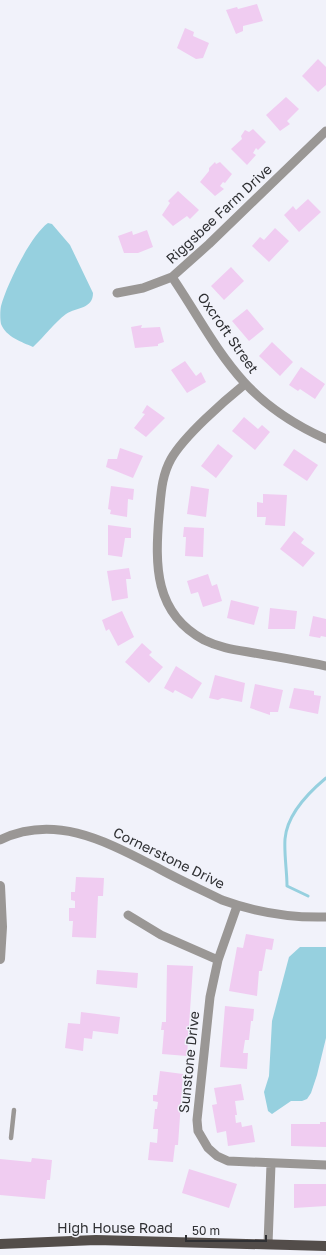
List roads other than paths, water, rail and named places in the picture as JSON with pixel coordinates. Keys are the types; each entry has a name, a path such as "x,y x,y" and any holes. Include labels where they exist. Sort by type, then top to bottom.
{"main road":[{"name":"High House Road","path":"0,1244 96,1240 326,1246"}],"street":[{"name":"Riggsbee Farm Drive","path":"117,293 143,288 172,276 209,244 326,131"},
{"name":"Oxcroft Street","path":"172,276 210,337 245,384 278,411 326,439"},
{"path":"245,384 178,448 165,473 162,484 157,547 157,574 160,587 168,604 179,620 204,640 226,648 326,666"},
{"name":"Cornerstone Drive","path":"0,840 10,836 45,830 77,833 92,837 215,897 237,906 288,916 326,917"},
{"path":"0,886 2,927 0,959"},
{"name":"Sunstone Drive","path":"237,906 218,960 209,1013 198,1109 198,1131 208,1148 217,1156 228,1161 271,1164 326,1165"},
{"path":"128,916 161,935 218,960"},
{"path":"268,1244 271,1164"}],"lane":[{"path":"11,1138 14,1110"}],"water":[{"path":"48,223 52,224 70,245 93,293 90,302 87,305 66,314 57,321 33,347 10,336 3,329 0,315 8,285 20,261 34,238"},
{"path":"300,947 326,947 326,1038 317,1075 311,1093 307,1099 302,1101 291,1101 272,1114 268,1111 264,1092 269,1076 272,1021 289,957"}],"waterway":[{"path":"308,896 287,886 285,839 294,813 312,790 326,778"}]}
